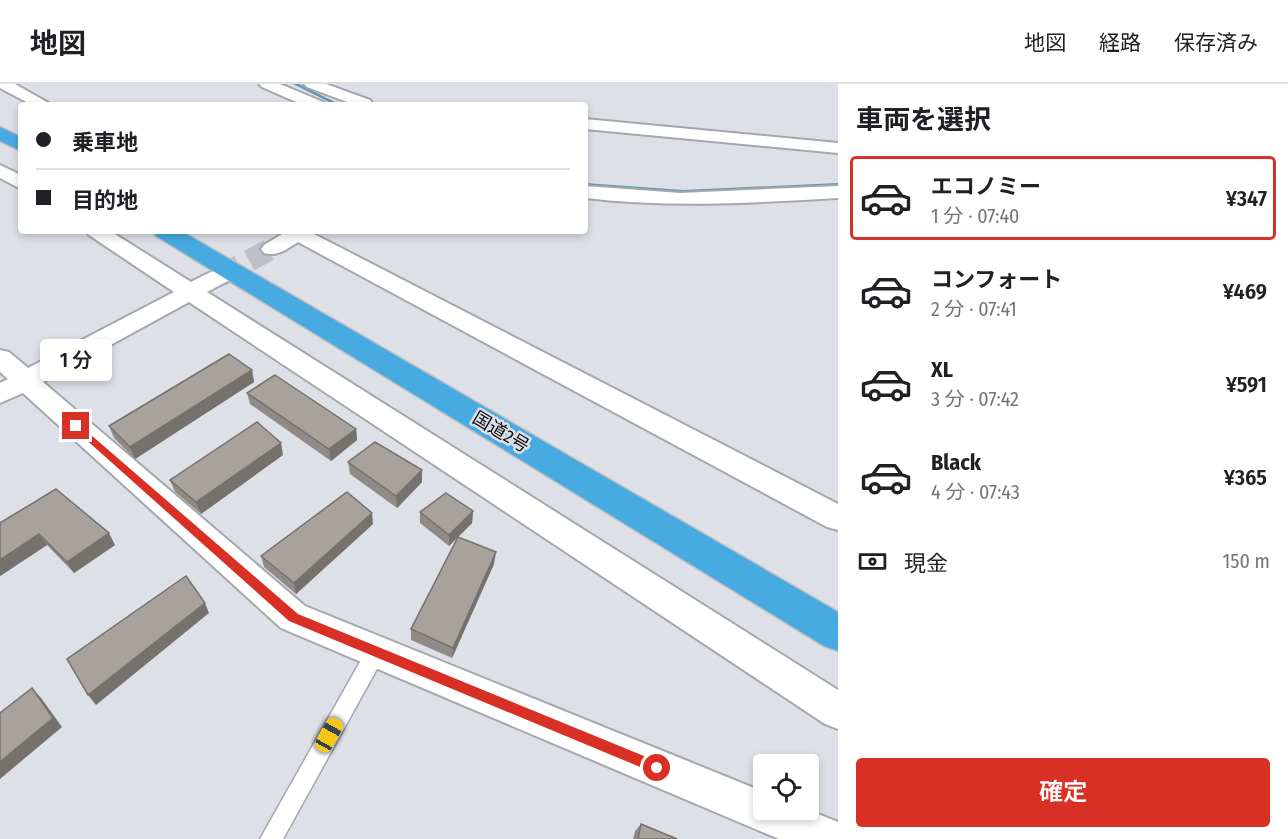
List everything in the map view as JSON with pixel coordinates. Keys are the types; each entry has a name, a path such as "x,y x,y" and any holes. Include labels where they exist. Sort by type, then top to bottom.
{"highway":[{"path":"0,133 18,144"},
{"name":"国道2号","path":"169,234 838,633"}],"street":[{"path":"3,84 38,102"},
{"path":"267,84 310,102"},
{"path":"312,84 356,102"},
{"path":"588,124 838,148"},
{"path":"0,170 18,181"},
{"path":"588,192 629,199 673,201 838,192"},
{"path":"101,234 838,711"},
{"path":"271,249 295,234"},
{"path":"302,234 838,518"},
{"path":"220,276 191,292 8,377 223,553 294,617 829,839"}],"lane":[{"path":"271,839 376,652"}],"building":[{"path":"229,354 252,370 130,447 109,426"},
{"path":"275,375 356,429 329,449 247,393"},
{"path":"257,422 281,443 196,502 170,480"},
{"path":"375,442 422,470 396,496 348,462"},
{"path":"56,489 109,533 67,562 39,534 0,560 0,523"},
{"path":"347,492 372,513 294,583 261,556"},
{"path":"446,493 473,511 449,535 420,512"},
{"path":"458,537 496,552 453,648 411,629"},
{"path":"186,576 205,603 88,695 67,659"},
{"path":"32,688 53,718 0,762 0,713"},
{"path":"641,824 677,839 638,839"}],"waterway":[{"path":"295,84 333,102"},
{"path":"588,185 683,192 838,185"}],"tunnel":[{"path":"220,276 271,249"}],"route":[{"path":"76,426 294,617 657,768"}]}
